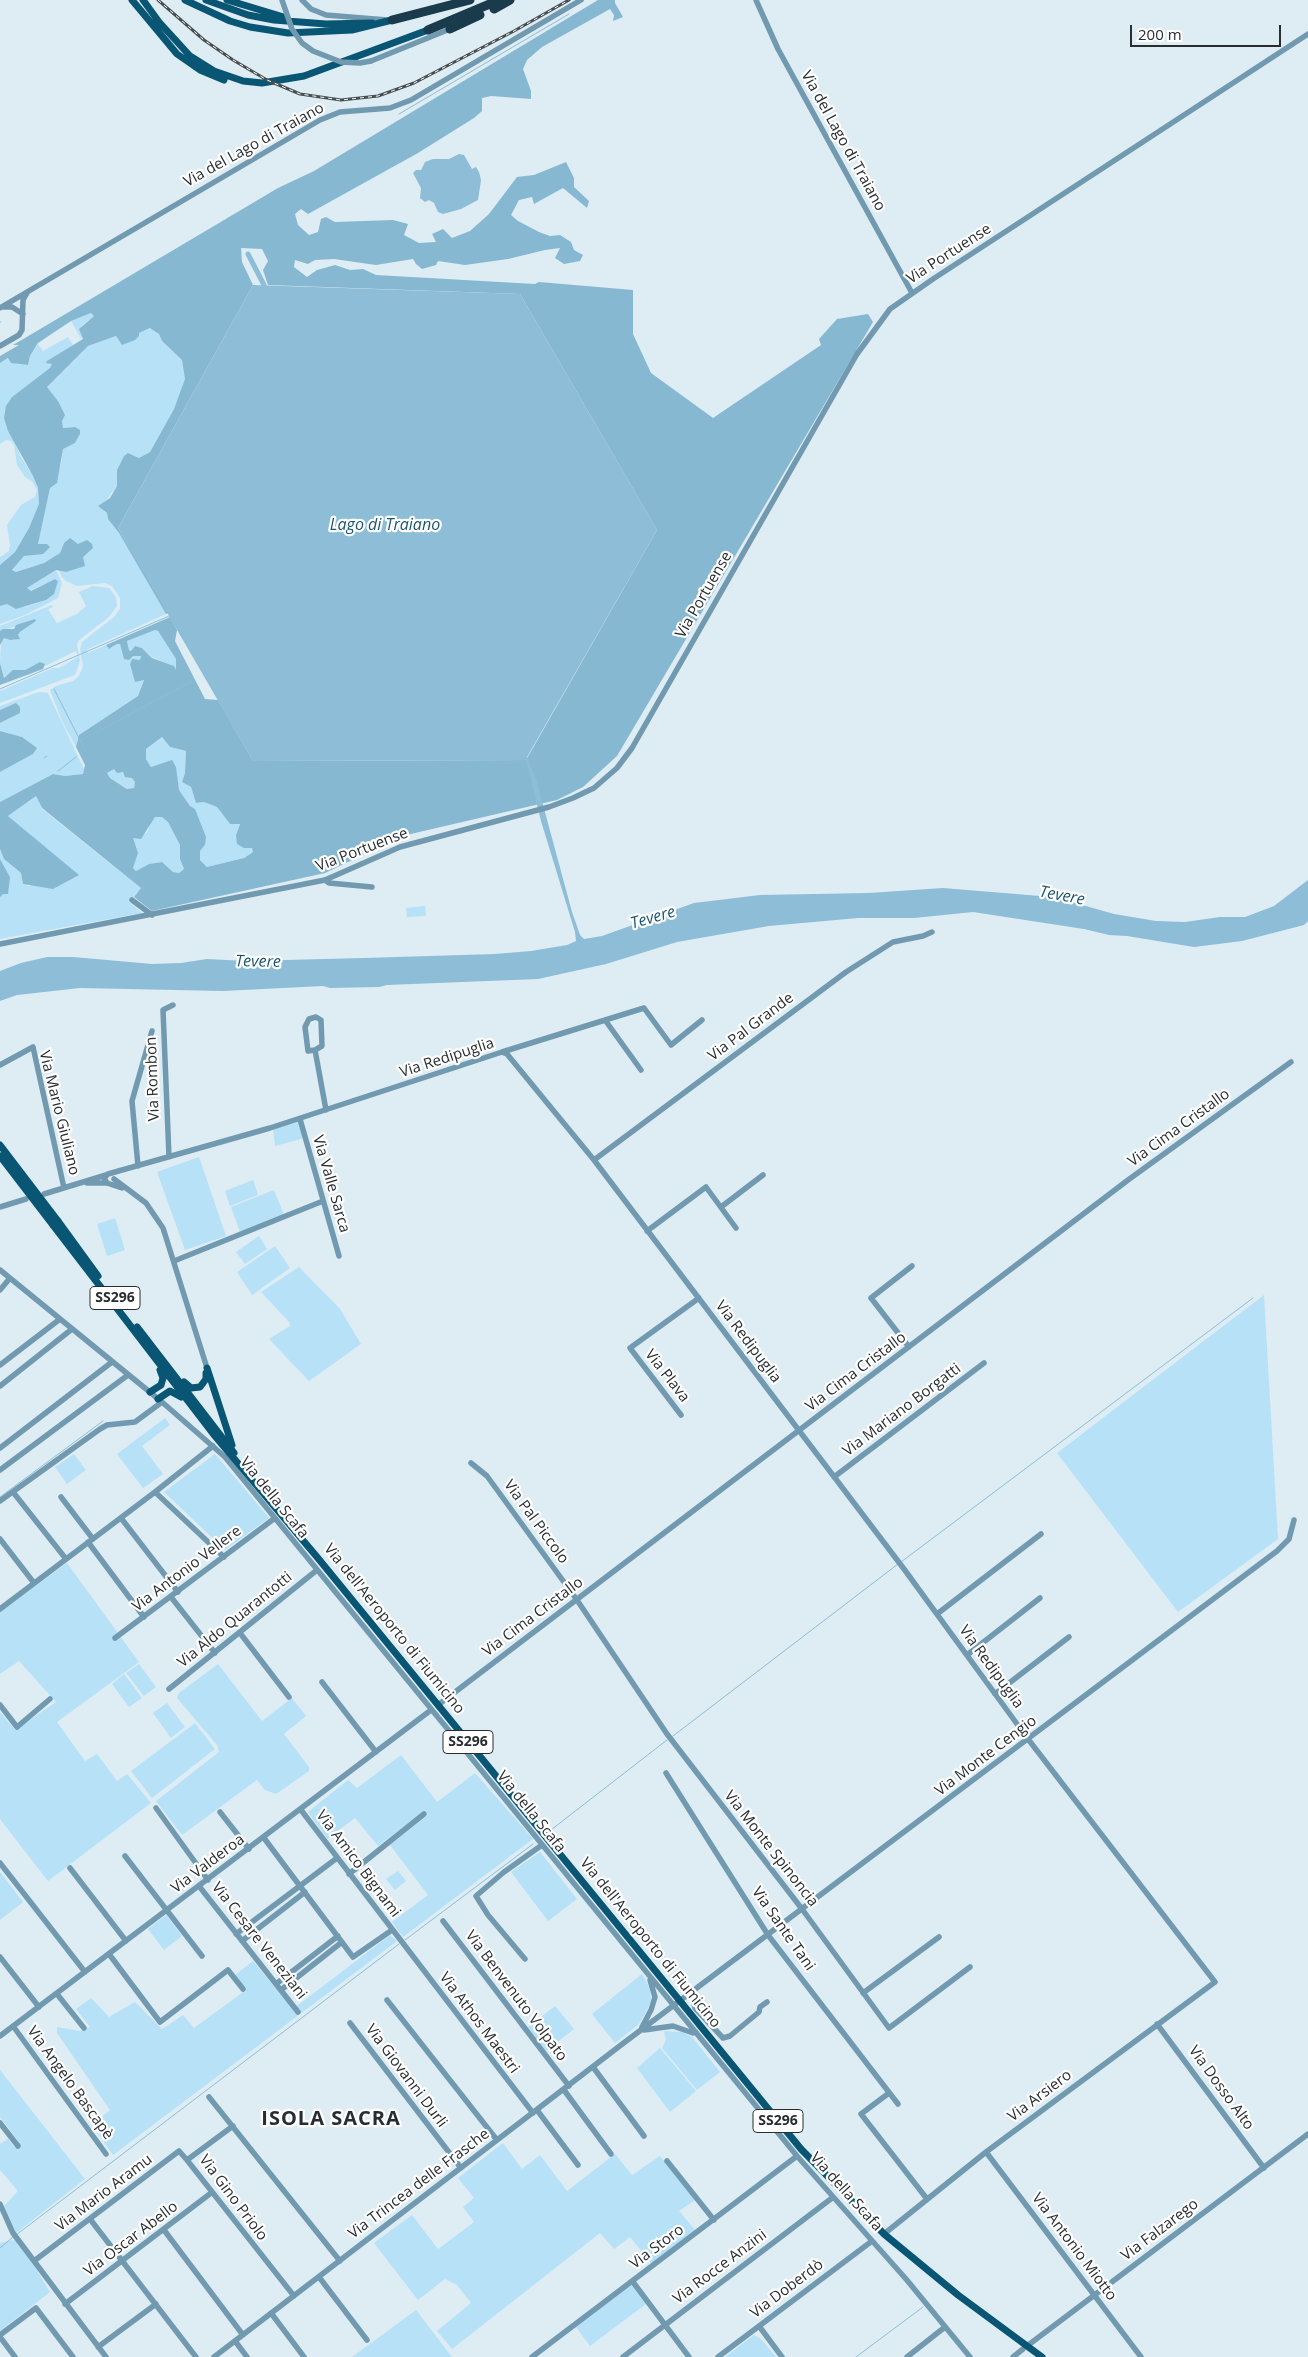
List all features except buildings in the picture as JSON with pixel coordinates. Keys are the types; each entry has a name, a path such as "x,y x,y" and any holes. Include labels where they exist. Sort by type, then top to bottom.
{"highway":[{"path":"392,20 470,0"},
{"path":"428,30 499,0"},
{"path":"450,29 510,0"}],"main road":[{"path":"132,0 172,48 200,70 226,80 262,83 304,76 428,30"},
{"path":"143,0 176,42 202,64 226,76 243,81 262,83"},
{"path":"186,0 230,21 250,27 288,32 352,30 392,20"},
{"path":"206,0 248,15 310,23 351,24 392,20"},
{"path":"227,0 310,23"},
{"name":"Via dell'Aeroporto di Fiumicino","path":"0,1145 55,1223 192,1407 438,1706 677,2004 801,2149 884,2234 1025,2347 1042,2357"},
{"name":"Via dell'Aeroporto di Fiumicino","path":"0,1156 173,1373 275,1507"},
{"path":"150,1392 161,1385 163,1378 153,1356"},
{"path":"173,1373 190,1387 197,1388 202,1386 206,1380 207,1368"},
{"path":"207,1368 229,1438 237,1457"},
{"path":"160,1401 170,1391 178,1394 192,1407"}],"street":[{"path":"282,0 292,29 302,43 313,51 341,62 360,63 371,61 450,29"},
{"path":"302,0 312,9 326,15 392,20"},
{"name":"Via del Lago di Traiano","path":"0,308 320,120 340,112 390,108 411,100 581,0"},
{"name":"Via del Lago di Traiano","path":"756,0 778,49 912,292"},
{"name":"Via Portuense","path":"0,944 325,880 400,847 549,807 594,788 617,768 627,756 860,348 887,313 912,292 1308,34"},
{"path":"0,346 19,335 24,324 23,300 30,290"},
{"path":"0,308 12,307 23,314"},
{"path":"325,880 330,883 372,887"},
{"path":"132,900 152,915"},
{"name":"Via Pal Grande","path":"594,1160 846,972 893,942 923,936 932,932"},
{"name":"Via Rombon","path":"169,1157 163,1010 173,1005"},
{"path":"502,1052 644,1008 671,1044 702,1020"},
{"path":"316,1017 321,1020 322,1046 316,1050 308,1051 305,1027 309,1019 316,1017"},
{"path":"605,1020 640,1070"},
{"path":"138,1166 132,1101 152,1031"},
{"name":"Via Mario Giuliano","path":"0,1065 32,1047 64,1188"},
{"path":"316,1050 326,1110"},
{"name":"Via Redipuglia","path":"44,1194 300,1119 502,1052 512,1058 594,1160 699,1298 904,1569 1028,1740 1214,1982"},
{"name":"Via Cima Cristallo","path":"438,1706 1128,1180 1291,1062"},
{"name":"Via Valle Sarca","path":"300,1119 339,1256"},
{"path":"108,1183 120,1171"},
{"path":"108,1183 104,1180 107,1174 153,1211 163,1228 207,1368"},
{"path":"721,1207 763,1175"},
{"path":"81,1182 108,1183 129,1191"},
{"path":"647,1230 706,1187 736,1228"},
{"path":"0,1207 26,1199"},
{"path":"174,1261 323,1201"},
{"path":"909,1347 871,1298 912,1266"},
{"name":"Via della Scafa","path":"0,1270 213,1446 275,1518 649,1976 677,2004 699,2038 796,2156 872,2240 970,2357"},
{"path":"0,1290 10,1278"},
{"name":"Via Plava","path":"681,1415 630,1348 699,1298"},
{"path":"0,1365 60,1319"},
{"path":"0,1386 72,1328"},
{"path":"0,1448 112,1362"},
{"name":"Via Mariano Borgatti","path":"834,1477 984,1363"},
{"path":"0,1470 128,1374"},
{"path":"0,1501 100,1429 108,1425 135,1422 160,1401"},
{"path":"1,1605 34,1583 121,1518 213,1446"},
{"name":"Via Pal Piccolo","path":"472,1463 487,1476 577,1600"},
{"path":"13,1492 66,1559"},
{"path":"155,1492 224,1557"},
{"path":"62,1497 144,1617"},
{"path":"121,1518 178,1592"},
{"name":"Via Antonio Vellere","path":"115,1638 275,1518"},
{"name":"Via Monte Cengio","path":"677,2004 1277,1551 1289,1539 1294,1520"},
{"path":"937,1614 1041,1534"},
{"path":"0,1540 34,1583"},
{"name":"Via Aldo Quarantotti","path":"169,1690 317,1570"},
{"path":"171,1596 216,1653"},
{"path":"967,1655 1040,1598"},
{"name":"Via Monte Spinoncia","path":"577,1600 674,1744 802,1909 889,2028 970,1966"},
{"path":"240,1633 289,1697"},
{"path":"995,1694 1069,1637"},
{"path":"322,1682 376,1752"},
{"path":"0,1705 17,1727 50,1699"},
{"name":"Via Valderoa","path":"0,2036 431,1710"},
{"name":"Via Sante Tani","path":"666,1773 768,1935 898,2104"},
{"path":"156,1808 208,1880"},
{"name":"Via Amico Bignami","path":"301,1810 406,1947"},
{"path":"220,1812 249,1849"},
{"path":"349,1874 424,1814"},
{"path":"264,1838 355,1957 393,1931"},
{"path":"525,1959 488,1915 476,1896 504,1872 542,1845"},
{"path":"125,1856 202,1956"},
{"path":"236,1934 337,1858"},
{"path":"0,1863 85,1972"},
{"path":"70,1868 126,1941"},
{"name":"Via Cesare Veneziani","path":"199,1886 298,2012"},
{"path":"242,1941 305,1892"},
{"name":"Via Benvenuto Volpato","path":"443,1921 567,2088 612,2154"},
{"path":"276,1984 338,1936"},
{"path":"863,1993 939,1937"},
{"path":"281,1990 342,1942"},
{"name":"Via Athos Maestri","path":"406,1947 578,2165"},
{"path":"108,1954 160,2022 228,1970 243,1989"},
{"path":"0,1957 39,2007"},
{"name":"Via Trincea delle Frasche","path":"640,2031 651,2010 655,1997 649,1976"},
{"name":"Via Arsiero","path":"884,2234 986,2152 1214,1982"},
{"path":"691,1993 695,2008 723,2038 730,2036 759,2012 760,2008 767,2002"},
{"path":"57,1994 84,2028"},
{"path":"387,2000 497,2140"},
{"name":"Via Trincea delle Frasche","path":"214,2357 677,2004"},
{"name":"Via Giovanni Durli","path":"350,2023 461,2168"},
{"name":"Via Dosso Alto","path":"1157,2024 1264,2168"},
{"name":"Via Angelo Bascapè","path":"14,2026 106,2154"},
{"name":"Via Trincea delle Frasche","path":"640,2031 673,2026 690,2031 699,2038"},
{"path":"593,2067 644,2136"},
{"path":"889,2093 861,2114 928,2199"},
{"path":"209,2097 340,2261"},
{"path":"0,2122 18,2146"},
{"name":"Via Gino Priolo","path":"233,2126 187,2160 294,2296"},
{"name":"Via Falzarego","path":"1013,2357 1308,2134"},
{"name":"Via Mario Aramu","path":"34,2261 180,2151 187,2160"},
{"name":"Via Antonio Miotto","path":"986,2152 1142,2357"},
{"name":"Via Storo","path":"532,2357 633,2282 796,2156"},
{"path":"666,2161 714,2220"},
{"name":"Via Oscar Abello","path":"66,2304 212,2193"},
{"name":"Via Rocce Anzini","path":"624,2357 832,2198"},
{"path":"0,2204 13,2233 106,2357"},
{"path":"90,2218 196,2357"},
{"path":"164,2230 243,2335"},
{"name":"Via Doberdò","path":"718,2357 872,2240"},
{"path":"319,2277 367,2340"},
{"path":"633,2282 689,2357"},
{"path":"98,2347 156,2304"},
{"path":"15,2357 0,2336 36,2308 73,2357"},
{"path":"271,2313 304,2357"},
{"path":"759,2326 782,2357"},
{"path":"907,2357 944,2327"},
{"path":"235,2341 247,2357"}],"shaded area":[{"path":"598,0 615,0 623,17 613,21 614,15 610,9 542,47 527,60 523,69 531,91 531,99 491,96 482,98 482,111 474,118 418,153 308,214 301,209 295,214 298,225 309,235 318,232 321,219 326,217 335,222 393,220 408,224 404,235 419,243 436,242 432,234 443,229 452,238 470,231 489,214 517,177 534,175 566,162 574,178 574,187 589,201 587,208 563,188 534,204 532,197 519,200 511,215 539,232 550,236 560,235 571,242 574,250 583,255 580,261 564,264 555,258 560,248 508,259 465,265 438,261 436,265 422,269 413,259 376,265 334,259 315,260 308,264 295,260 294,267 307,277 317,270 335,265 350,270 363,269 376,275 535,284 539,282 633,290 633,334 651,373 713,418 821,345 819,339 837,319 868,314 873,322 617,756 583,787 557,800 402,836 325,873 152,911 134,897 141,888 42,808 36,796 8,816 79,875 53,889 23,884 21,873 4,859 0,849 0,802 53,774 65,776 83,774 85,765 76,747 79,735 138,696 144,680 135,682 130,664 132,659 140,660 141,656 133,656 129,660 124,659 120,644 109,649 106,645 170,617 177,630 175,641 205,699 218,700 253,761 526,760 657,530 520,294 268,285 263,270 268,261 262,249 241,248 242,262 253,285 118,528 168,613 166,614 119,533 108,519 107,513 98,506 110,498 117,486 117,470 124,456 128,453 139,458 150,452 174,409 185,379 182,360 162,341 159,334 150,328 139,333 135,340 122,345 116,336 88,346 47,387 58,401 65,415 62,421 63,428 75,427 80,430 80,434 75,443 63,449 57,483 50,488 38,544 47,544 50,547 43,554 24,556 12,570 16,572 44,563 60,553 64,543 70,538 78,544 87,540 92,544 93,548 83,557 85,566 66,572 56,570 27,588 31,591 55,579 58,581 54,594 46,600 16,609 7,604 0,606 0,565 15,552 29,528 39,504 38,488 33,476 8,431 4,418 6,406 12,397 50,368 52,364 46,363 47,361 83,339 79,329 94,316 91,313 71,321 38,343 30,356 28,365 11,363 8,358 0,363 0,356 19,345 13,345 278,188 314,171","holes":["155,630 158,631 176,659 176,670 174,666 152,658 142,648 135,646 131,651 129,650 127,641","162,737 170,747 186,751 185,773 182,782 191,787 196,803 204,802 217,807 230,824 240,824 236,835 237,844 244,848 252,848 253,852 244,858 207,867 200,860 200,851 205,845 206,837 195,809 190,806 179,790 176,767 172,760 151,767 146,759 146,749","114,769 117,773 123,772 125,777 132,778 135,782 134,788 127,789 110,778 107,773","155,817 162,817 168,822 180,845 180,859 184,869 179,873 173,872 162,862 149,864 136,871 133,868 138,853 133,838 141,839"]},
{"path":"91,313 94,316 81,326 82,340 71,321"},
{"path":"151,328 159,334 162,341 182,360 186,379 174,409 150,452 139,458 128,453 124,456 117,470 117,486 105,502 104,512 107,513 108,519 119,533 166,614 86,650 88,653 106,645 108,648 112,648 120,644 123,653 130,658 141,656 142,659 133,670 134,676 144,679 138,696 79,735 76,747 63,723 50,690 56,686 73,681 79,676 83,666 80,649 82,642 114,617 120,609 120,598 112,586 105,583 77,586 62,577 59,571 66,572 83,557 78,544 64,543 60,553 44,563 16,572 12,570 24,556 41,545 38,544 50,488 61,464 63,448 75,443 80,434 75,427 63,428 58,401 47,387 88,346 116,336 123,344 138,333"},
{"path":"68,337 73,345 51,368 12,397 4,418 21,457 38,488 39,505 29,528 15,552 0,565 0,557 9,551 7,525 21,505 35,497 37,490 32,481 25,477 17,465 14,445 11,441 6,440 0,444 0,363 9,358 17,364 28,365 30,356 38,344 43,351"},
{"path":"56,570 62,583 58,598 25,615 0,624 0,606 7,604 25,607 46,600 55,589 58,580 55,579 30,591 27,588"},
{"path":"93,586 109,588 116,597 117,606 109,617 79,640 77,645 80,661 75,675 0,703 0,691 53,668 59,668 78,657 76,651 45,666 34,665 25,670 10,673 4,678 0,663 1,642 4,638 10,640 19,639 18,635 20,632 35,621 0,631 0,626 52,605 53,607 48,609 58,625 57,623 77,614 86,606 79,592"},
{"path":"35,619 36,621 20,632 18,635 20,639 10,640 4,638 0,645 0,631 3,629 14,629 16,625"},
{"path":"155,630 158,631 176,659 176,671 173,666 152,657 142,648 135,646 131,651 129,650 127,641"},
{"path":"40,662 45,664 43,669 0,685 0,663 4,678 13,670 25,670"},
{"path":"39,692 48,693 84,769 84,774 65,776 53,774 0,802 0,772 33,754 22,737 0,731 0,723 11,718 20,707 0,710 0,706"},
{"path":"16,703 20,707 20,713 0,723 0,710"},
{"path":"0,731 22,737 37,748 33,754 0,772"},
{"path":"162,737 170,747 186,751 185,773 182,782 191,787 196,803 204,802 217,807 230,824 240,823 236,835 252,848 253,852 244,858 207,867 200,860 200,851 205,845 190,806 179,790 172,761 151,767 146,759 146,749"},
{"path":"114,769 132,777 135,782 134,788 128,789 110,778 107,773"},
{"path":"36,796 42,809 141,888 129,902 142,913 0,939 0,897 10,877 0,859 0,849 4,859 21,873 23,884 29,886 78,875 8,816"},
{"path":"155,817 162,817 168,822 180,845 180,859 184,869 179,873 173,872 162,862 149,864 136,871 133,868 135,860 132,837 147,833"},
{"path":"0,859 10,877 8,894 3,894 0,897"},
{"path":"425,906 426,916 407,917 406,908"},
{"path":"299,1121 304,1138 275,1146 273,1129"},
{"path":"199,1157 226,1236 185,1250 157,1172"},
{"path":"253,1180 258,1195 230,1206 225,1191"},
{"path":"274,1190 284,1215 240,1232 231,1207"},
{"path":"115,1218 125,1250 107,1256 97,1224"},
{"path":"259,1236 267,1249 245,1264 236,1252"},
{"path":"275,1246 290,1268 252,1295 237,1272"},
{"path":"299,1267 340,1309 361,1344 309,1381 269,1339 290,1326 290,1323 261,1292"},
{"path":"1264,1295 1278,1539 1178,1612 1057,1453"},
{"path":"165,1418 170,1425 142,1446 163,1474 143,1488 117,1454"},
{"path":"74,1454 86,1470 67,1484 55,1467"},
{"path":"215,1454 269,1518 225,1550 164,1492"},
{"path":"67,1563 139,1662 57,1722 85,1761 97,1754 117,1781 127,1774 151,1803 48,1881 0,1819 0,1712 15,1730 56,1702 19,1661 0,1674 0,1612"},
{"path":"139,1664 156,1687 144,1696 126,1673"},
{"path":"218,1664 262,1721 292,1698 306,1716 284,1734 309,1767 309,1771 276,1794 265,1790 257,1780 182,1835 156,1801 219,1752 217,1745 177,1698 179,1693"},
{"path":"124,1674 142,1698 129,1707 112,1684"},
{"path":"167,1703 185,1727 171,1738 153,1713"},
{"path":"195,1723 215,1749 152,1798 131,1771"},
{"path":"401,1755 437,1802 475,1773 533,1839 403,1937 392,1922 428,1895 390,1845 428,1815 425,1810 378,1846 355,1818 327,1839 308,1812 348,1780 357,1788"},
{"path":"540,1852 577,1899 548,1921 511,1872"},
{"path":"398,1871 406,1881 395,1890 386,1879"},
{"path":"0,1872 23,1902 0,1920"},
{"path":"166,1915 182,1936 164,1950 148,1929"},
{"path":"390,1935 397,1941 113,2155 92,2125 110,2110 57,2033 57,2027 80,2031 90,2027 76,2009 91,1998 109,2017 135,2002 162,2029 183,2015 194,2028 246,1990 235,1975 253,1961 293,2009"},
{"path":"642,1974 650,1989 651,2000 639,2024 615,2043 592,2014"},
{"path":"555,2006 574,2029 546,2051 528,2027"},
{"path":"664,2031 682,2032 692,2037 720,2072 697,2090 662,2048 666,2040"},
{"path":"660,2048 696,2091 670,2112 637,2068"},
{"path":"0,2070 85,2179 16,2233 4,2206 18,2191 0,2170 0,2144 8,2139 14,2147 19,2142 0,2117"},
{"path":"503,2143 522,2169 540,2155 567,2191 615,2154 632,2175 660,2156 695,2200 679,2211 695,2230 652,2264 630,2237 614,2249 600,2233 452,2349 437,2331 471,2303 457,2285 445,2279 418,2300 374,2243 412,2215 438,2249 474,2222 463,2207 474,2198 458,2178"},
{"path":"18,2239 50,2292 0,2331 0,2243"},
{"path":"632,2285 646,2304 590,2346 576,2327"},
{"path":"416,2310 452,2357 352,2357"},
{"path":"754,2335 761,2339 776,2357 725,2357"}],"water":[{"path":"459,154 464,155 472,169 476,167 479,172 481,180 478,200 461,209 443,214 438,212 434,203 429,200 425,202 420,198 421,188 413,173 416,170 421,170 425,162 433,159 449,159"},
{"name":"Lago di Traiano","path":"253,285 520,294 657,530 527,757 536,779 572,912 580,935 584,939 602,936 694,903 760,895 869,893 943,888 1040,896 1061,899 1114,914 1156,921 1185,922 1220,917 1245,917 1274,906 1308,880 1308,921 1304,925 1242,941 1194,947 973,912 914,918 858,918 769,926 677,942 606,964 538,979 387,985 379,987 330,988 323,986 223,991 80,988 17,995 0,1001 0,971 21,963 47,957 73,957 152,964 181,963 207,959 246,961 364,958 495,954 531,951 567,945 576,941 575,932 541,821 526,760 253,761 118,528"}],"waterway":[{"path":"399,114 569,14"},
{"path":"248,254 264,285"},
{"path":"0,689 169,616"},
{"path":"80,741 192,681"},
{"path":"54,689 85,750"},
{"path":"58,771 76,757"},
{"path":"901,1562 1253,1298"},
{"path":"0,1497 103,1421"},
{"path":"673,1736 898,1564"},
{"path":"547,1833 667,1740"},
{"path":"405,1940 533,1844"},
{"path":"16,2235 399,1944"},
{"path":"0,2248 13,2237"},
{"path":"856,2357 923,2307"}],"railway":[{"path":"158,0 204,40 267,80 300,94 341,100 378,96 414,83 569,0"}],"district":[{"name":"ISOLA SACRA","path":"331,2119"}],"water label":[{"name":"Tevere","path":"1062,896"},
{"name":"Tevere","path":"653,918"},
{"name":"Tevere","path":"258,962"}]}
